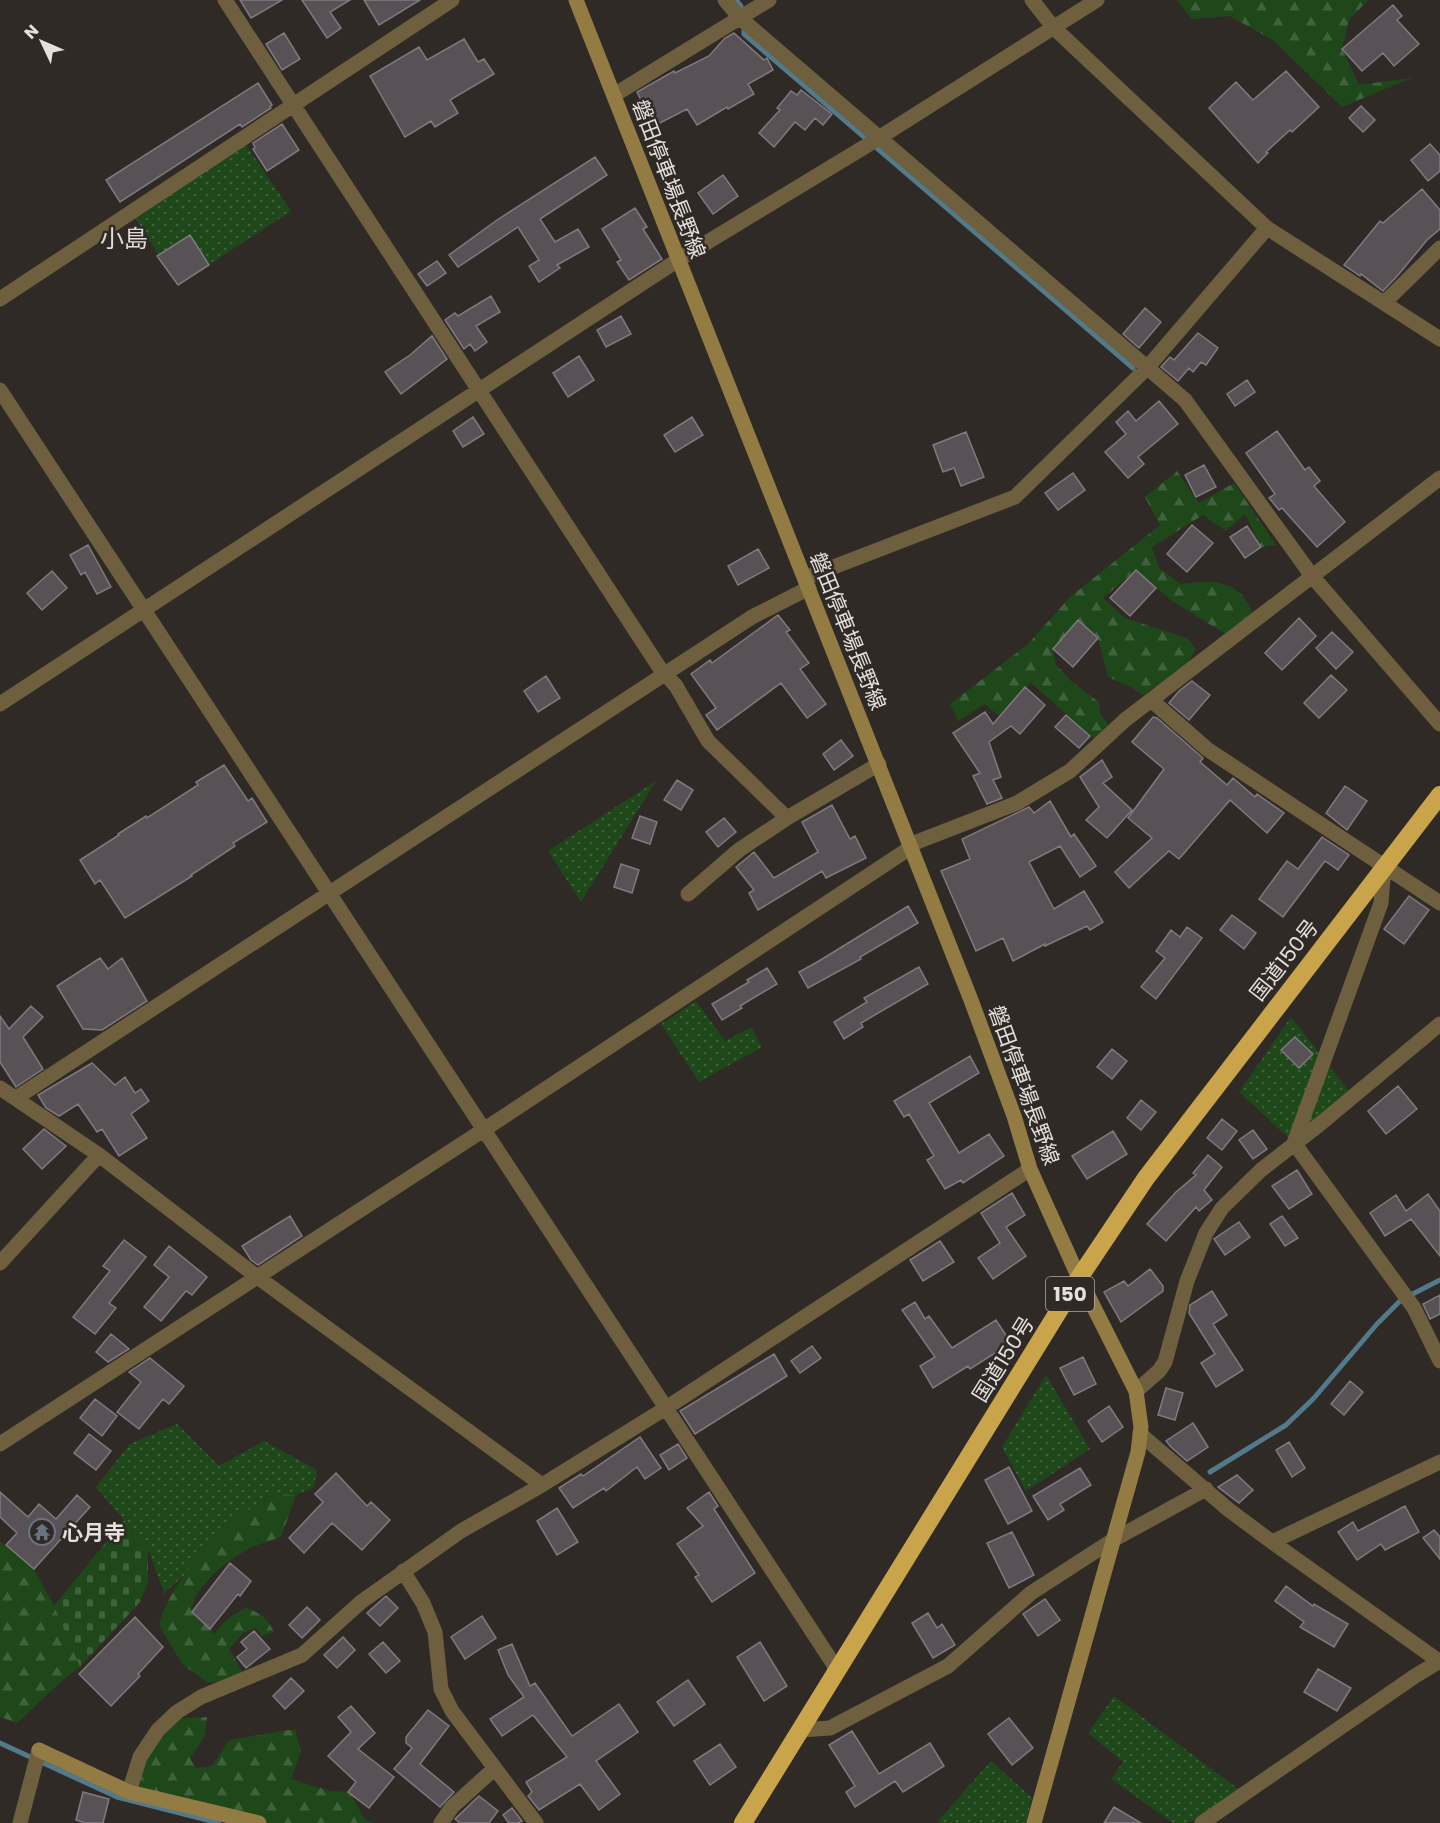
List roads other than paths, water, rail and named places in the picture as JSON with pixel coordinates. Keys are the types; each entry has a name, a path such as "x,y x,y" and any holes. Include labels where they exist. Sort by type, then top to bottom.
{"highway":[{"name":"国道150号","path":"743,1823 1079,1278 1146,1178 1440,795"}],"main road":[{"name":"磐田停車場長野線","path":"576,0 971,1000 1014,1116 1030,1169 1079,1278 1136,1391 1140,1407 1138,1452 1034,1823"},
{"path":"39,1749 129,1792 259,1823"}],"street":[{"path":"225,0 664,675 676,686 708,741 787,818"},
{"path":"0,299 452,0"},
{"path":"725,0 740,18 874,141 1185,400 1312,576 1440,724"},
{"path":"614,95 769,0"},
{"path":"1032,0 1053,27 1267,228 1440,339"},
{"path":"0,704 678,260 874,141 1097,0"},
{"path":"16,1098 807,583 1015,497 1151,371 1267,228"},
{"path":"1384,303 1440,248"},
{"path":"0,390 838,1671"},
{"path":"0,1444 484,1129 909,846 1017,803 1070,771 1125,720 1440,478"},
{"path":"1151,700 1207,749 1440,903"},
{"path":"688,894 739,850 787,818 879,764"},
{"path":"1294,1143 1381,903 1384,867"},
{"path":"1136,1391 1159,1371 1165,1362 1187,1281 1206,1233 1230,1200 1261,1170 1440,1024"},
{"path":"0,1088 99,1155 256,1276 542,1485"},
{"path":"1294,1143 1414,1308 1439,1358"},
{"path":"0,1263 99,1155"},
{"path":"129,1792 140,1757 158,1730 177,1712 201,1697 302,1655 361,1602 461,1531 542,1485 666,1407 1030,1169"},
{"path":"1140,1434 1272,1542 1440,1661 1202,1823"},
{"path":"1272,1542 1440,1462"},
{"path":"801,1731 830,1728 948,1666 1031,1593 1113,1540 1206,1490"},
{"path":"403,1571 423,1603 435,1632 441,1689 452,1711 536,1823"},
{"path":"20,1823 39,1749"},
{"path":"441,1823 452,1807 495,1768"}],"waterway":[{"path":"736,0 741,6 742,15"},
{"path":"744,27 744,34 1133,368"},
{"path":"1210,1472 1286,1425 1314,1398 1377,1324 1401,1300 1440,1280"},
{"path":"0,1743 117,1797 219,1823"}],"place":[{"name":"心月寺","path":"42,1532"}],"district":[{"name":"小島","path":"124,238"}]}
